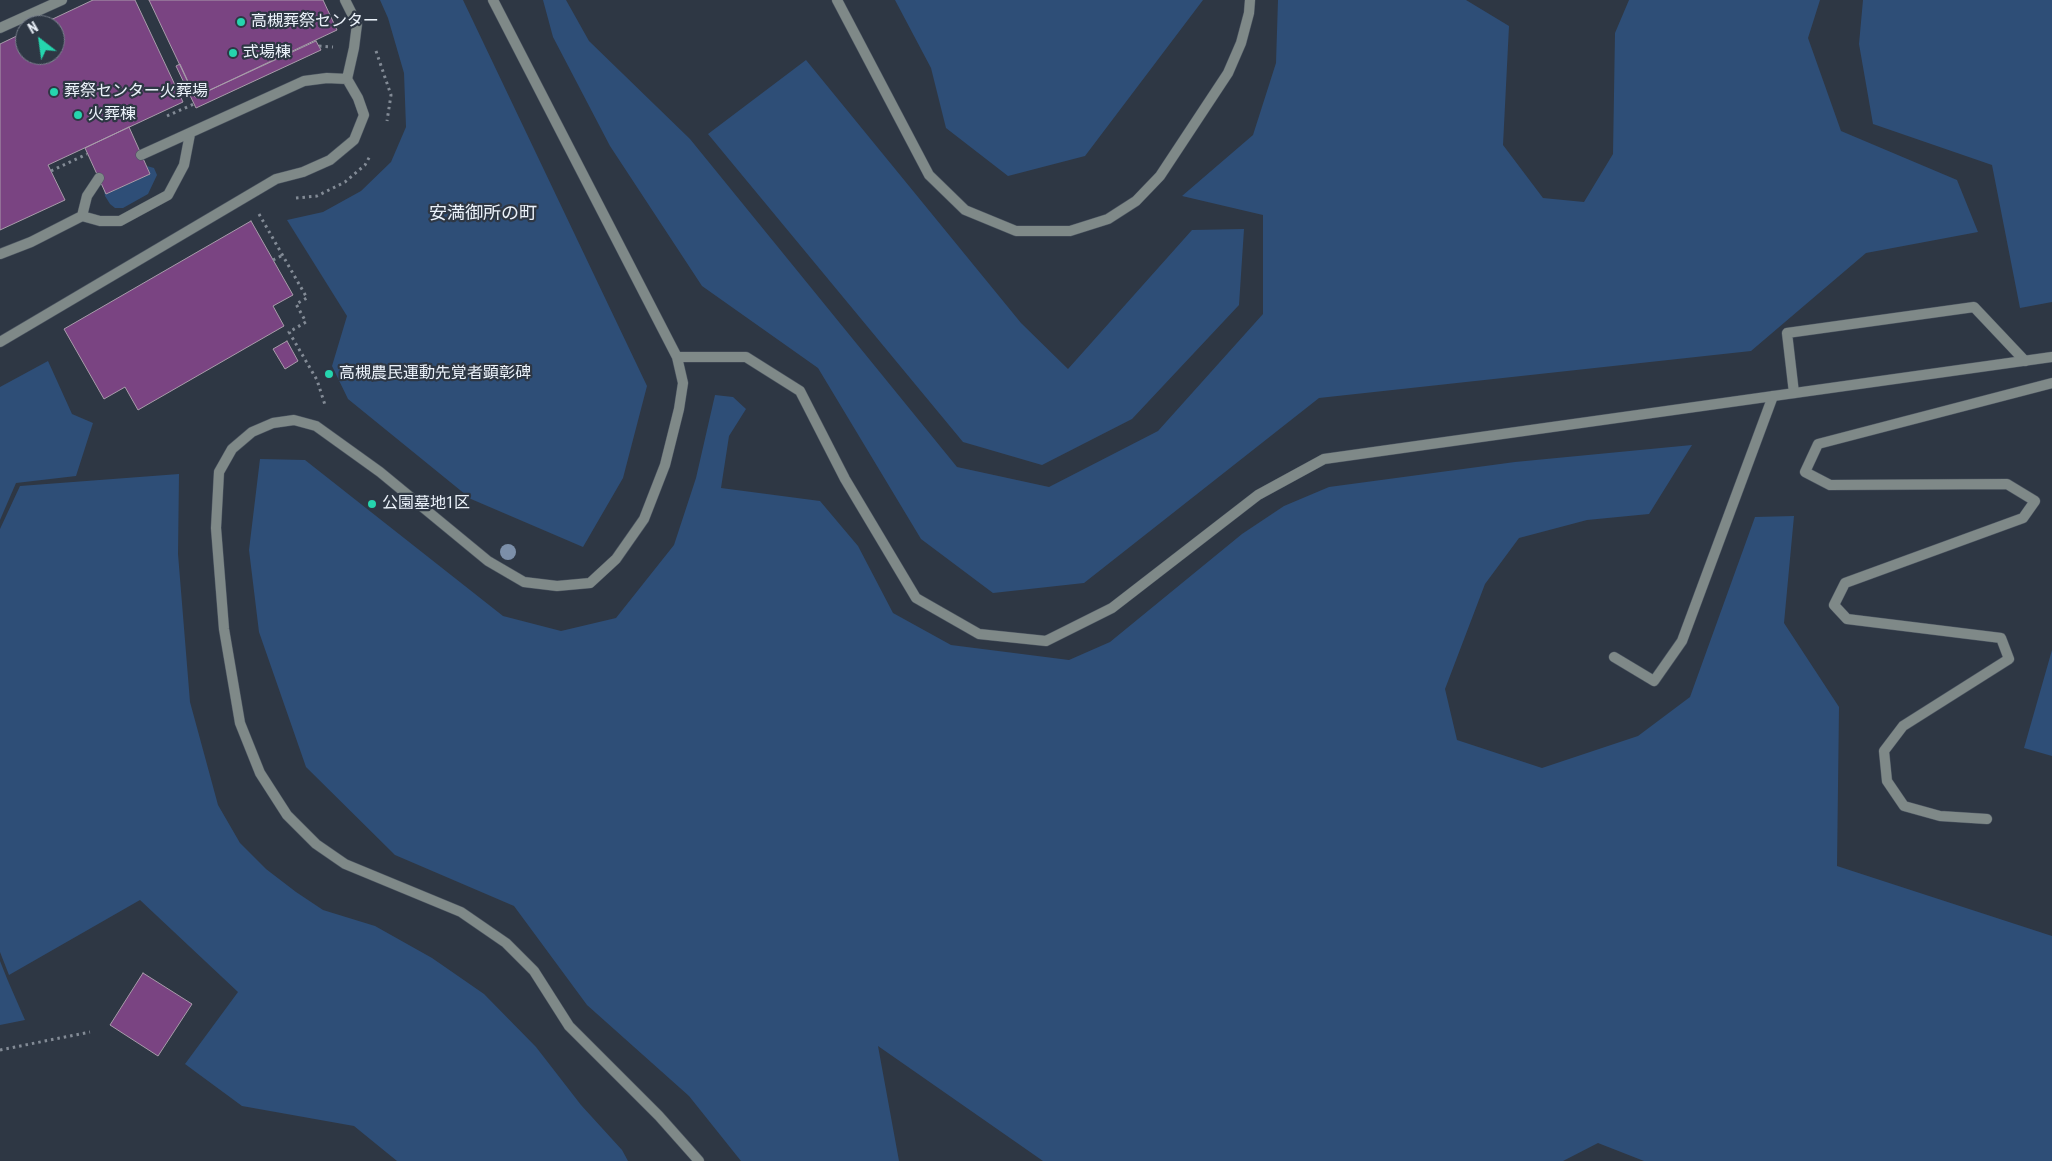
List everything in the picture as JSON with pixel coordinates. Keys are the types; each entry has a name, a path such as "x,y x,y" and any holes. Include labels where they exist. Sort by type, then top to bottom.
{"street":[{"path":"0,28 62,0"},
{"path":"0,342 276,179 303,172 330,160 354,140 364,116 358,98 347,79 357,24 345,0"},
{"path":"493,0 676,357 683,383 679,409 665,465 644,519 616,559 590,583 557,586 524,582 488,561 380,472 316,426 294,420 273,423 252,432 232,449 219,472 216,528 224,629 240,723 260,773 287,815 316,844 345,864 461,912 506,943 534,971 569,1026 659,1116 700,1161"},
{"path":"837,0 929,175 965,210 1016,231 1070,231 1108,219 1136,201 1160,176 1228,73 1241,43 1249,13 1250,0"},
{"path":"141,155 304,81 327,78 347,79"},
{"path":"0,254 31,242 82,216 100,221 120,221 168,195 184,165 190,134"},
{"path":"82,216 87,196 99,178"},
{"path":"1794,393 1787,333 1944,311 1974,307 2024,361"},
{"path":"676,357 746,357 800,391 845,480 916,598 980,634 1046,641 1112,608 1258,495 1324,459 2052,357"},
{"path":"1987,819 1940,816 1904,806 1888,780 1884,752 1903,726 2009,658 2001,638 1847,619 1834,605 1845,583 2023,518 2036,501 2006,484 1830,485 1806,472 1818,444 2052,383"},
{"path":"1614,657 1654,682 1682,641 1773,396"}],"path":[{"path":"51,170 87,154"},
{"path":"264,208 258,212 307,298 296,304 306,322 289,332 317,380"},
{"path":"273,260 283,255"},
{"path":"0,1050 90,1032"}],"shaded area":[{"path":"380,0 463,0 647,386 623,478 583,547 471,499 348,399 332,366 347,316 287,220 323,212 361,191 391,162 406,127 404,73 388,18"},
{"path":"543,0 566,0 589,41 690,139 957,467 1049,487 1158,431 1263,314 1263,215 1182,196 1253,135 1276,63 1278,0 1466,0 1509,26 1503,145 1543,198 1584,202 1613,154 1615,33 1629,0 1820,0 1808,38 1841,131 1957,180 1978,232 1866,253 1751,351 1319,398 1084,583 993,593 921,539 818,368 702,286 610,146 553,37"},
{"path":"895,0 1203,0 1085,156 1008,176 946,128 931,68"},
{"path":"1863,0 2052,0 2052,302 2020,308 1992,165 1873,124 1859,44"},
{"path":"806,60 1021,323 1068,369 1192,230 1244,229 1239,305 1132,419 1042,465 963,442 708,134"},
{"path":"147,166 154,168 157,175 148,194 123,208 115,208 110,204 104,190 106,194 150,174"},
{"path":"48,361 72,414 93,423 76,476 16,483 0,520 0,387"},
{"path":"715,395 733,397 746,409 729,436 721,488 820,501 858,546 893,613 951,645 1069,660 1110,642 1242,534 1284,506 1329,487 1515,462 1692,445 1649,514 1587,520 1519,538 1485,584 1445,689 1457,740 1542,768 1638,736 1690,697 1755,517 1794,516 1784,623 1839,707 1837,866 2052,936 2052,1161 1644,1161 1598,1143 1563,1161 1043,1161 878,1046 899,1161 741,1161 689,1096 587,1005 514,906 395,855 306,767 259,632 249,550 260,459 305,460 503,616 561,631 616,618 674,545 696,478"},
{"path":"179,474 178,554 190,702 218,805 240,843 266,869 323,910 375,926 432,958 484,994 536,1047 581,1105 622,1150 628,1161 397,1161 354,1126 242,1106 185,1064 238,992 140,900 9,975 0,952 0,529 20,486"},
{"path":"2052,650 2052,756 2024,748"},
{"path":"0,961 8,981 25,1020 0,1025"}],"building":[{"name":"火葬棟","path":"93,0 135,0 183,102 48,165 65,200 0,230 0,44 15,37 15,65 65,65 65,15 61,15"},
{"name":"式場棟","path":"149,0 323,0 337,30 195,97"},
{"path":"316,41 321,50 196,108 176,66 180,64 195,97"},
{"path":"129,127 150,174 106,194 85,148"},
{"path":"251,221 293,295 273,306 284,326 138,410 125,387 104,399 64,329"},
{"path":"287,341 298,361 285,369 273,349"},
{"path":"143,973 192,1004 158,1056 110,1025"}],"place":[{"name":"高槻葬祭センター","path":"241,22"},
{"name":"式場棟","path":"233,53"},
{"name":"葬祭センター火葬場","path":"54,92"},
{"name":"火葬棟","path":"78,115"},
{"name":"高槻農民運動先覚者顕彰碑","path":"329,374"},
{"name":"公園墓地1区","path":"372,504"}],"district":[{"name":"安満御所の町","path":"483,214"}]}
